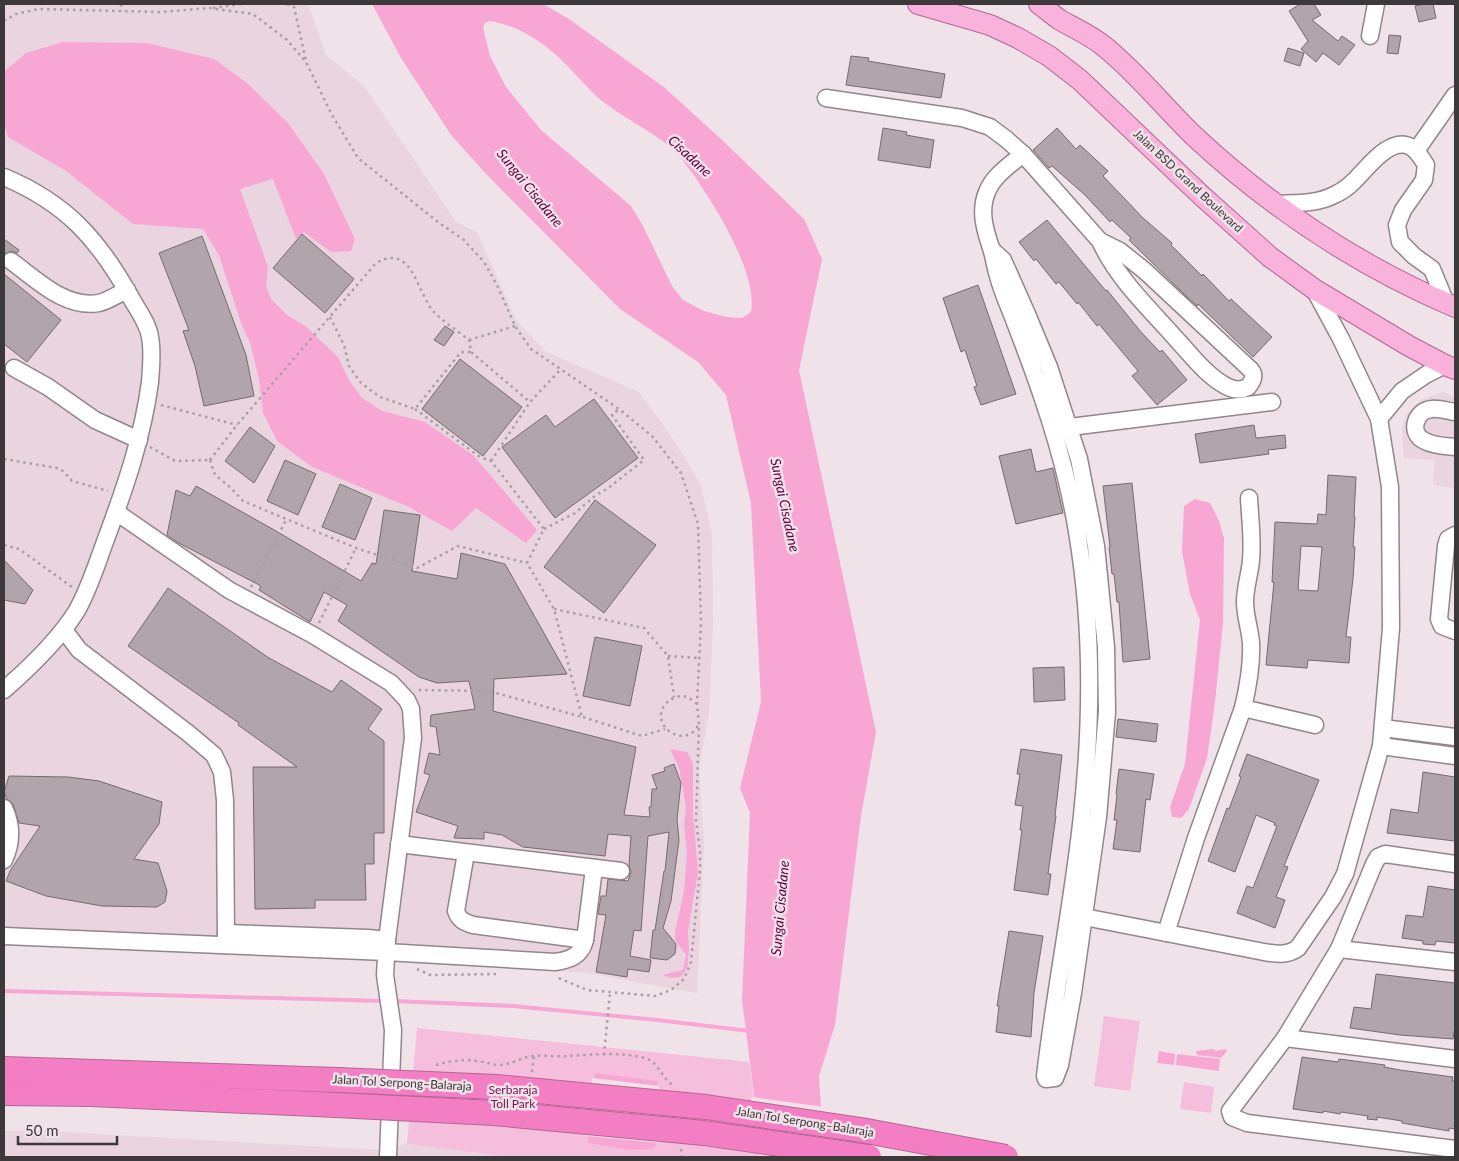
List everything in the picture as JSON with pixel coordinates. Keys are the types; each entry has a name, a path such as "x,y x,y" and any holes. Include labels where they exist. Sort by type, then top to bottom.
{"highway":[{"name":"Jalan Tol Serpong–Balaraja","path":"4,1070 338,1080 496,1087 706,1107 861,1130 1009,1157"},
{"name":"Jalan Tol Serpong–Balaraja","path":"4,1093 91,1094 494,1112 704,1133 869,1157"}],"main road":[{"name":"Jalan BSD Grand Boulevard","path":"918,4 990,25 1033,46 1064,66 1202,196 1270,257 1314,289 1450,367"},
{"path":"971,4 990,25"},
{"path":"1029,4 1060,19 1106,48 1141,80 1193,135 1278,204 1361,260 1451,305"},
{"path":"1039,4 1060,19"}],"street":[{"path":"1370,36 1376,4"},
{"path":"1416,151 1455,96"},
{"path":"826,98 975,121 997,131 1023,154 1100,241 1122,279 1201,365 1226,386 1238,390 1248,387 1254,378 1251,370 1145,271 1120,251 1100,241"},
{"path":"1278,204 1316,201 1334,196 1352,184 1379,155 1396,145 1410,146 1426,165 1424,180 1404,210 1397,225 1400,242 1414,256 1432,269 1451,305"},
{"path":"1023,154 995,178 986,193 983,219 998,279 1034,350 1062,430 1077,532 1095,617 1090,712 1090,816 1060,1065 1055,1078 1048,1079 1045,1078 1045,1071 1077,916"},
{"path":"4,177 36,192 63,211 105,254 127,290 150,334 152,356 147,402 139,440 116,512 84,596 64,630 4,690"},
{"path":"11,261 56,293 78,303 100,303 127,290"},
{"path":"1077,916 1274,954 1289,953 1298,948 1333,897 1345,874 1381,746 1391,628 1390,496 1379,419 1341,339 1314,289"},
{"path":"1379,419 1402,391 1427,374 1450,367"},
{"path":"14,368 55,392 95,420 139,440"},
{"path":"1062,430 1272,402"},
{"path":"1455,412 1432,409 1421,412 1416,419 1415,429 1417,436 1423,441 1455,447"},
{"path":"1166,933 1196,838 1243,708 1251,657 1251,642 1245,600 1245,585 1250,572 1251,560 1249,498"},
{"path":"116,512 228,590 313,635 382,676 399,690 411,709 413,738 385,975 393,1030 388,1157"},
{"path":"1455,535 1448,539 1446,546 1439,619 1442,626 1455,631"},
{"path":"64,630 79,650 194,737 209,751 218,763 222,772 225,800 226,939"},
{"path":"1243,708 1315,725"},
{"path":"1383,728 1455,737"},
{"path":"1381,746 1455,756"},
{"path":"4,808 8,817 10,832 8,850 4,860"},
{"path":"399,844 621,871"},
{"path":"466,853 456,911 458,917 463,922 500,930 585,940"},
{"path":"1455,864 1384,854 1378,857 1339,949 1285,1038 1233,1104 1230,1111 1232,1117 1247,1123 1455,1149"},
{"path":"4,936 226,939 387,946 407,953 554,962 576,956 582,950 585,940 594,868"},
{"path":"1339,949 1455,962"},
{"path":"1285,1038 1455,1059"}],"path":[{"path":"121,4 121,11"},
{"path":"4,21 16,14 39,9 161,12 241,4"},
{"path":"287,4 294,6 306,62 332,115 358,158 438,222 464,240 484,262 515,326 531,349 619,408 652,436 681,473 698,524 701,622 697,704 699,725 696,821 700,870 691,962 684,979 671,990 655,996 587,990 550,974"},
{"path":"209,8 253,14 287,40 306,62"},
{"path":"210,460 247,413 323,327 376,263 385,258 396,257 406,262 434,313 470,340 471,352"},
{"path":"330,317 344,345 349,366 361,383 380,397 415,409 480,458 491,461 544,529"},
{"path":"470,340 515,326"},
{"path":"415,409 461,352 471,352 530,402"},
{"path":"491,461 530,402 561,369"},
{"path":"147,402 237,425"},
{"path":"527,563 544,529 576,513 596,495 607,489 644,460 612,415 619,408"},
{"path":"139,440 175,461 210,460"},
{"path":"4,459 57,468 63,471 72,481 122,494"},
{"path":"4,465 8,460"},
{"path":"210,460 215,475 230,487 242,501 356,548 417,568 458,546 527,563 554,609 582,717"},
{"path":"245,599 286,520"},
{"path":"4,545 19,550 84,596"},
{"path":"313,635 356,548"},
{"path":"554,609 644,628 668,656 674,697"},
{"path":"668,656 699,658"},
{"path":"399,690 489,692 582,717 642,736 665,729"},
{"path":"697,704 687,697 674,697 664,705 661,717 665,729 676,736 690,734 699,725"},
{"path":"407,953 417,969 430,975 500,974"},
{"path":"604,1055 610,993"},
{"path":"430,1066 450,1061 466,1060 500,1065 534,1056 566,1057 594,1054 640,1057 656,1064 663,1077 669,1083"}],"shaded area":[{"path":"4,4 308,4 326,55 364,86 456,222 477,232 516,320 546,352 639,392 673,439 700,483 712,534 713,622 709,713 699,769 704,844 697,993 587,973 4,928"},
{"path":"1442,392 1455,397 1455,488 1433,485 1435,460 1404,458 1402,430 1406,414 1421,400"},
{"path":"4,1131 46,1131 378,1150 407,1144 510,1157 4,1157"}],"green space":[{"path":"1104,1016 1140,1021 1130,1091 1094,1086"},
{"name":"Serbaraja Toll Park","path":"417,1028 749,1062 762,1157 510,1157 407,1144"},
{"path":"1184,1082 1214,1087 1211,1113 1180,1109"}],"water":[{"path":"372,4 543,4 569,19 665,88 721,139 804,219 822,259 799,370 876,732 861,816 835,1025 819,1076 824,1157 762,1157 742,1000 750,813 740,788 761,702 751,503 726,395 698,362 620,309 488,176 451,135 401,58","holes":["490,21 515,28 547,47 596,96 677,153 693,174 733,240 748,278 751,312 742,318 726,317 704,311 683,300 672,286 643,226 631,206 541,130 506,87 490,56 483,28 485,23"]},
{"path":"63,42 147,43 214,59 247,83 288,123 324,174 355,239 351,251 331,252 304,232 296,239 273,179 240,189 268,267 266,286 271,299 287,315 304,325 338,357 349,380 362,398 382,411 425,422 473,455 537,530 526,543 476,508 452,531 409,507 312,467 277,441 263,413 259,379 250,343 241,323 219,255 203,229 133,224 66,171 8,137 4,124 5,71 26,53"},
{"path":"1195,499 1210,503 1219,521 1224,538 1223,624 1207,758 1189,809 1181,818 1172,817 1170,807 1185,764 1200,620 1190,594 1182,551 1184,506"},
{"path":"670,749 687,752 693,763 693,814 698,872 688,931 689,950 687,968 681,977 671,978 662,975 683,970 686,955 675,940 675,932 684,891 687,852 684,826 686,807 679,768"},
{"path":"1214,1049 1215,1051 1226,1049 1227,1051 1221,1058 1197,1055 1196,1051"},
{"path":"1159,1051 1175,1054 1174,1065 1157,1063"},
{"path":"1177,1054 1220,1059 1219,1071 1176,1065"},
{"path":"595,1073 657,1081 659,1140 653,1149 628,1150 588,1143"}],"pier":[{"path":"592,1078 659,1086 660,1143 586,1136"},
{"path":"751,1097 824,1107 826,1157 759,1156"}],"building":[{"path":"1300,4 1314,4 1321,15 1312,20 1338,41 1342,36 1355,45 1339,65 1323,53 1316,62 1301,49 1308,41 1289,11"},
{"path":"1433,4 1436,18 1419,22 1415,6"},
{"path":"1389,35 1401,36 1398,54 1387,53"},
{"path":"1288,48 1304,53 1300,66 1284,61"},
{"path":"851,56 869,58 868,61 945,74 941,98 846,85"},
{"path":"883,128 907,132 906,135 934,140 930,168 878,160"},
{"path":"1057,128 1076,149 1080,145 1108,171 1103,176 1143,218 1172,243 1171,245 1202,276 1203,274 1229,301 1231,299 1272,337 1253,357 1198,304 1197,306 1184,294 1129,240 1131,238 1112,220 1110,222 1085,195 1052,166 1049,168 1033,150"},
{"path":"1047,220 1141,332 1160,352 1162,350 1187,380 1157,405 1132,376 1138,371 1099,324 1097,326 1059,282 1056,284 1036,259 1034,261 1019,242"},
{"path":"302,234 354,279 325,313 273,268"},
{"path":"202,236 246,355 254,396 204,406 195,366 183,331 189,330 159,253"},
{"path":"4,239 19,250 17,253 12,251 4,254"},
{"path":"4,274 61,320 27,362 4,344"},
{"path":"978,285 1016,394 981,405 974,387 977,386 965,350 961,352 943,298"},
{"path":"445,326 454,332 444,346 434,340"},
{"path":"460,359 522,407 483,456 422,409"},
{"path":"594,399 638,458 555,518 502,447 546,415 555,427"},
{"path":"1254,425 1256,438 1285,435 1286,448 1268,450 1269,454 1200,463 1195,434"},
{"path":"250,427 275,446 254,483 225,461"},
{"path":"1031,449 1036,472 1053,468 1063,513 1016,524 999,456"},
{"path":"285,460 316,474 298,515 267,501"},
{"path":"1328,475 1356,477 1353,579 1346,637 1351,637 1349,663 1308,660 1307,668 1266,665 1274,582 1272,582 1275,522 1317,524 1318,514 1326,515","holes":["1301,546 1322,547 1318,591 1298,590"]},
{"path":"1132,483 1150,659 1123,662 1119,602 1117,602 1114,574 1112,574 1103,486"},
{"path":"340,484 372,498 355,540 322,527"},
{"path":"196,486 361,581 372,563 376,564 384,510 420,515 412,571 457,579 461,553 505,564 567,674 494,679 493,711 636,747 624,815 650,817 649,807 651,807 652,789 657,789 652,775 665,771 664,768 674,764 681,783 677,819 679,840 671,901 663,928 676,944 675,954 667,960 650,958 653,930 655,930 665,871 669,832 648,836 641,931 634,930 630,956 651,960 649,972 628,969 627,977 596,972 606,915 598,914 601,896 606,896 608,879 628,881 631,872 629,865 631,836 608,834 605,856 523,847 502,835 484,832 484,839 454,838 458,826 416,812 430,775 424,773 429,753 440,755 436,727 430,726 431,715 475,709 469,681 437,683 419,677 338,621 347,605 324,592 310,622 259,590 261,586 167,535 176,490 190,496"},
{"path":"595,500 656,545 604,613 544,567"},
{"path":"4,560 33,590 25,604 4,600"},
{"path":"168,588 269,658 332,692 341,680 382,709 368,729 384,741 384,833 374,833 374,864 365,864 366,900 315,900 315,908 255,909 253,767 297,767 238,725 239,723 128,646"},
{"path":"595,637 642,646 630,706 583,696"},
{"path":"1064,667 1065,700 1034,702 1033,668"},
{"path":"1118,719 1158,724 1156,742 1116,737"},
{"path":"1021,749 1062,755 1048,874 1051,874 1048,895 1014,890 1022,830 1020,830 1023,806 1015,805 1020,774 1017,774"},
{"path":"1247,754 1319,780 1284,866 1288,867 1276,897 1285,900 1275,928 1237,913 1247,886 1253,888 1277,826 1274,825 1275,823 1256,815 1235,872 1208,861 1227,808 1229,809 1241,777 1239,776"},
{"path":"1119,769 1154,774 1150,800 1146,799 1140,852 1113,849 1117,820 1114,820"},
{"path":"1423,772 1455,777 1455,841 1387,833 1391,809 1418,813"},
{"path":"9,776 68,777 99,781 162,802 159,824 134,859 158,863 167,891 165,902 157,907 102,906 46,896 6,881 10,871 40,826 19,823 13,804 7,799 4,792"},
{"path":"1428,886 1455,890 1455,943 1436,941 1435,945 1423,944 1423,941 1402,938 1406,915 1423,917"},
{"path":"1009,931 1043,936 1034,993 1031,1037 996,1032 999,1006 997,1006"},
{"path":"1376,974 1455,983 1455,1026 1453,1039 1400,1035 1350,1028 1354,1007 1371,1009"},
{"path":"1302,1057 1338,1062 1339,1059 1385,1065 1384,1067 1400,1070 1453,1077 1452,1081 1455,1081 1455,1129 1449,1128 1449,1131 1377,1117 1377,1120 1367,1119 1368,1116 1341,1112 1340,1114 1323,1111 1323,1113 1293,1109"}],"waterway":[{"path":"4,991 384,1001"},
{"path":"393,1001 513,1006 750,1031"}],"water label":[{"name":"Cisadane","path":"690,156"},
{"name":"Sungai Cisadane","path":"530,188"},
{"name":"Sungai Cisadane","path":"785,505"},
{"name":"Sungai Cisadane","path":"780,908"}]}
